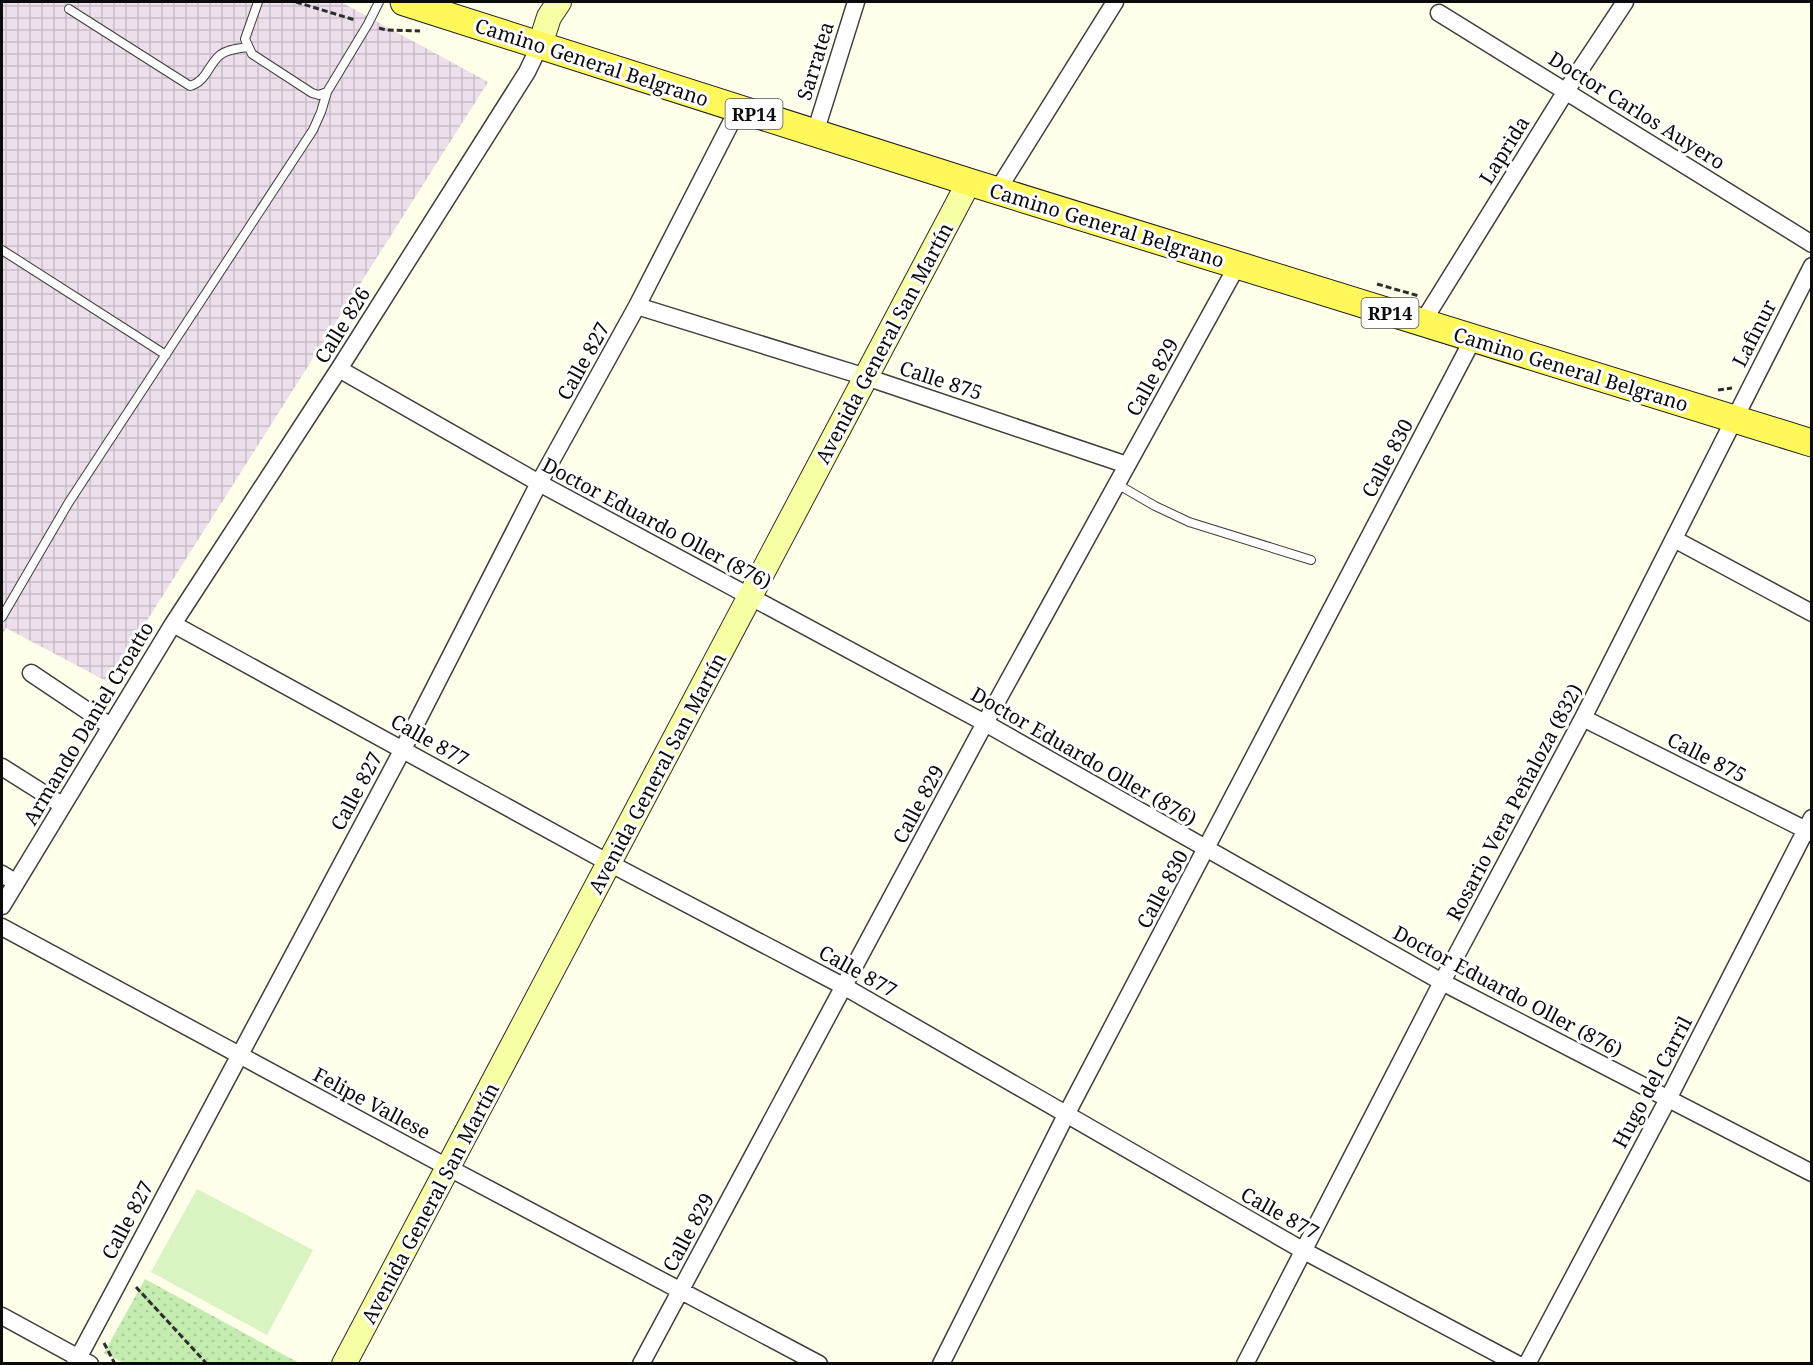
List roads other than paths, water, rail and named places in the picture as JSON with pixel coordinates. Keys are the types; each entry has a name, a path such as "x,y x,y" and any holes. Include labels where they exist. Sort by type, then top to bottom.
{"main road":[{"name":"Camino General Belgrano","path":"404,2 997,191 1812,442"},
{"path":"540,45 549,17 559,2"},
{"name":"Avenida General San Martín","path":"344,1364 969,182"}],"street":[{"name":"Sarratea","path":"815,133 856,2"},
{"path":"997,191 1115,2"},
{"name":"Laprida","path":"1422,322 1566,91 1625,2"},
{"name":"Doctor Carlos Auyero","path":"1439,13 1812,244"},
{"name":"Calle 826","path":"173,624 339,369 527,72 540,45"},
{"name":"Calle 827","path":"81,1361 239,1054 403,749 539,483 637,306 738,109"},
{"name":"Calle 829","path":"641,1364 985,723 1237,266"},
{"name":"Lafinur","path":"1735,419 1812,266"},
{"name":"Calle 875","path":"637,306 866,377 1127,465"},
{"name":"Calle 830","path":"940,1364 1066,1115 1473,339"},
{"name":"Doctor Eduardo Oller (876)","path":"339,369 539,483 985,723 1442,982 1812,1173"},
{"name":"Rosario Vera Peñaloza (832)","path":"1245,1364 1442,982 1583,718 1735,419"},
{"path":"1674,539 1812,613"},
{"name":"Armando Daniel Croatto","path":"2,906 8,878 62,805 173,624"},
{"name":"Calle 877","path":"173,624 609,863 844,987 1304,1251 1517,1364"},
{"path":"31,673 110,726"},
{"name":"Calle 875","path":"1583,718 1809,827"},
{"path":"2,768 62,805"},
{"name":"Hugo del Carril","path":"1527,1364 1809,827"},
{"name":"Felipe Vallese","path":"2,927 819,1364"},
{"path":"2,1316 81,1361"}],"lane":[{"path":"258,2 245,39 252,54 312,93 319,95 327,92"},
{"path":"2,617 69,502 313,130 327,92 379,2"},
{"path":"69,9 190,86 198,84 219,56 229,50 247,47"},
{"path":"2,250 166,355"},
{"path":"1117,484 1189,522 1311,560"}]}
